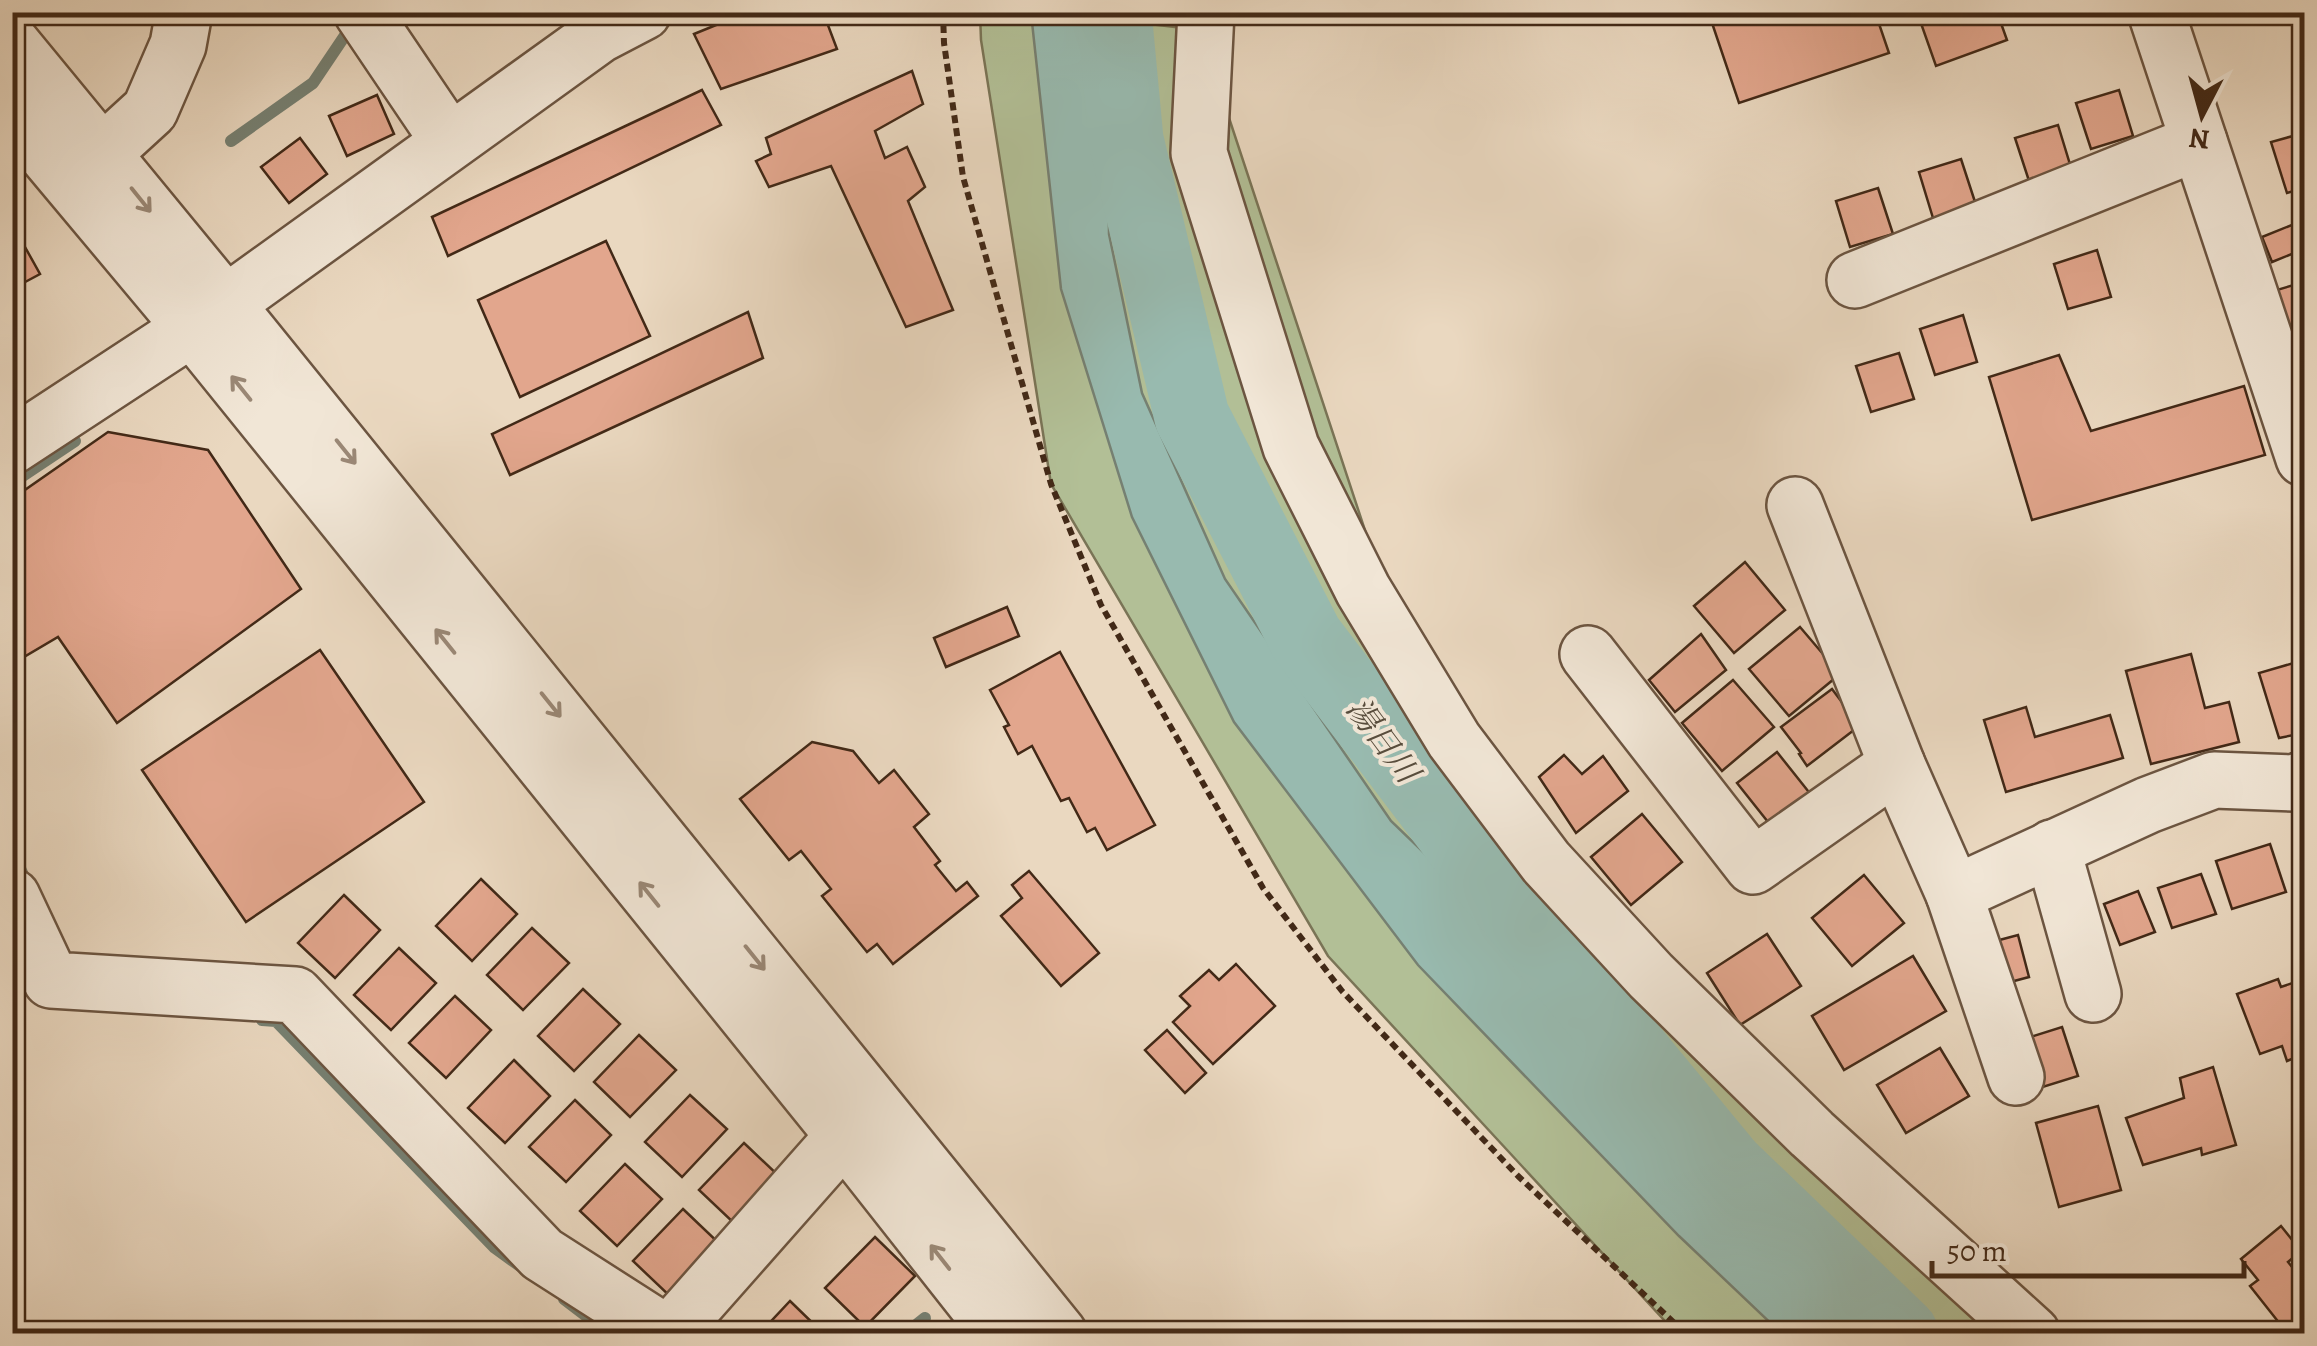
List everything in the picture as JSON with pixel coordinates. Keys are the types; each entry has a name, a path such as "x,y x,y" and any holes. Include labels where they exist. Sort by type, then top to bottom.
{"street":[{"path":"103,153 150,110 178,45 184,12"},
{"path":"362,12 449,141"},
{"path":"12,446 208,315 599,35 643,12"},
{"path":"1206,12 1200,153 1291,446 1363,590 1454,740 1546,862 1651,976 1812,1134 2032,1334"},
{"path":"2156,12 2304,458"},
{"path":"12,44 103,153 208,315 1000,1334"},
{"path":"12,113 208,315 1059,1334"},
{"path":"1855,280 2199,142"},
{"path":"1795,504 1897,765 1954,894 2016,1077"},
{"path":"1588,654 1753,866 1897,765"},
{"path":"1954,894 2148,805 2214,780 2295,783 2304,779"},
{"path":"2052,848 2093,994"},
{"path":"12,898 76,982 295,995 542,1254 668,1334 844,1136"}],"path":[{"path":"943,12 964,178 1050,484 1101,605 1263,888 1342,991 1518,1176 1686,1334"}],"green space":[{"path":"980,13 1115,13 1115,20 1200,30 1384,588 1607,925 2006,1333 1676,1333 1328,956 1051,484 981,40"}],"water":[{"path":"1031,13 1107,13 1109,234 1142,393 1225,579 1391,821 1531,956 1896,1333 1781,1333 1679,1236 1418,965 1234,722 1132,517 1061,289"}],"building":[{"path":"748,12 823,12 837,49 721,89 694,34"},
{"path":"1735,12 1875,12 1889,53 1739,103 1711,20"},
{"path":"1917,12 1997,12 2007,40 1936,66"},
{"path":"912,71 923,104 875,131 885,158 907,147 925,187 908,201 953,310 906,327 831,166 769,187 756,161 771,154 766,138"},
{"path":"702,90 721,125 448,256 432,217"},
{"path":"2119,90 2133,136 2091,149 2076,103"},
{"path":"377,95 394,134 347,156 329,116"},
{"path":"2058,125 2072,171 2030,184 2015,138"},
{"path":"2304,133 2304,188 2287,193 2271,142"},
{"path":"300,138 327,174 289,203 261,167"},
{"path":"1961,159 1976,205 1933,218 1919,172"},
{"path":"1878,188 1893,234 1850,247 1836,201"},
{"path":"2304,220 2304,249 2272,262 2262,237"},
{"path":"15,229 40,274 12,289 12,231"},
{"path":"606,241 650,336 520,397 478,300"},
{"path":"2097,250 2111,297 2068,309 2054,264"},
{"path":"2304,282 2304,326 2281,333 2270,292"},
{"path":"748,312 763,358 510,475 492,434"},
{"path":"1963,315 1977,362 1935,375 1920,329"},
{"path":"1899,353 1914,399 1871,412 1856,366"},
{"path":"2059,355 2091,431 2244,386 2265,455 2032,520 1989,377"},
{"path":"108,432 208,450 301,589 117,723 58,637 12,664 12,499"},
{"path":"1745,562 1785,610 1734,653 1694,606"},
{"path":"1007,607 1019,636 946,667 934,638"},
{"path":"1800,627 1840,674 1789,716 1749,669"},
{"path":"1701,634 1726,670 1675,712 1649,680"},
{"path":"320,650 424,802 246,922 142,770"},
{"path":"1060,652 1155,825 1107,850 1095,828 1087,832 1069,798 1061,801 1032,746 1018,754 1004,727 1009,725 990,690"},
{"path":"2191,654 2205,708 2229,702 2239,742 2151,764 2126,671"},
{"path":"2304,660 2304,733 2279,738 2259,673"},
{"path":"1733,680 1774,727 1722,771 1682,723"},
{"path":"1832,689 1844,705 1851,699 1867,720 1807,766 1781,727"},
{"path":"2026,707 2035,737 2110,715 2123,758 2006,792 1984,720"},
{"path":"812,742 853,751 879,783 894,770 929,814 914,827 940,861 935,865 956,891 967,882 978,896 893,964 877,944 867,952 822,896 831,889 801,851 789,860 740,799"},
{"path":"1777,752 1812,796 1772,827 1737,783"},
{"path":"1564,755 1582,774 1603,756 1628,791 1576,833 1539,777"},
{"path":"1642,814 1682,862 1631,905 1591,857"},
{"path":"2270,844 2286,892 2232,909 2216,861"},
{"path":"1029,871 1099,953 1061,986 1001,916 1022,898 1012,885"},
{"path":"2201,874 2216,914 2172,928 2158,888"},
{"path":"1864,875 1904,923 1852,966 1812,918"},
{"path":"481,879 517,914 472,961 436,926"},
{"path":"2138,891 2155,932 2120,945 2104,904"},
{"path":"344,895 380,930 335,978 298,943"},
{"path":"532,928 569,963 523,1010 487,975"},
{"path":"1767,934 1801,986 1740,1025 1707,973"},
{"path":"2018,935 2029,977 2003,984 1992,942"},
{"path":"399,948 436,983 391,1030 354,995"},
{"path":"1913,956 1946,1011 1844,1070 1812,1016"},
{"path":"1236,964 1275,1006 1213,1064 1173,1022 1190,1006 1180,996 1209,970 1219,980"},
{"path":"2278,979 2281,987 2304,979 2304,1054 2287,1061 2282,1046 2260,1054 2237,994"},
{"path":"583,989 620,1024 574,1071 538,1036"},
{"path":"455,996 491,1030 446,1078 409,1043"},
{"path":"2062,1027 2078,1076 2033,1090 2018,1041"},
{"path":"1167,1030 1206,1073 1185,1093 1145,1050"},
{"path":"639,1035 676,1070 630,1117 594,1082"},
{"path":"1940,1048 1969,1096 1906,1133 1877,1085"},
{"path":"514,1060 550,1096 505,1143 468,1108"},
{"path":"2213,1067 2236,1145 2202,1155 2201,1148 2143,1165 2126,1118 2184,1098 2180,1078"},
{"path":"690,1095 727,1129 682,1177 645,1142"},
{"path":"575,1100 611,1135 566,1182 529,1147"},
{"path":"2098,1106 2121,1190 2059,1207 2036,1123"},
{"path":"744,1143 781,1178 736,1225 699,1190"},
{"path":"625,1164 662,1199 617,1246 580,1211"},
{"path":"683,1209 724,1248 674,1300 633,1261"},
{"path":"2281,1226 2301,1251 2288,1262 2304,1282 2304,1312 2284,1329 2250,1286 2258,1280 2241,1259"},
{"path":"875,1237 915,1276 865,1327 825,1288"},
{"path":"790,1301 824,1334 759,1334"}],"waterway":[{"name":"湯日川","path":"1114,12 1126,140 1192,417 1306,638 1490,880 1727,1167 1901,1334"},
{"path":"231,141 313,83 348,31"},
{"path":"12,483 75,441"},
{"path":"12,851 28,886"},
{"path":"262,1020 276,1021 495,1248 520,1266"},
{"path":"564,1299 610,1334"},
{"path":"905,1334 925,1318"}]}
